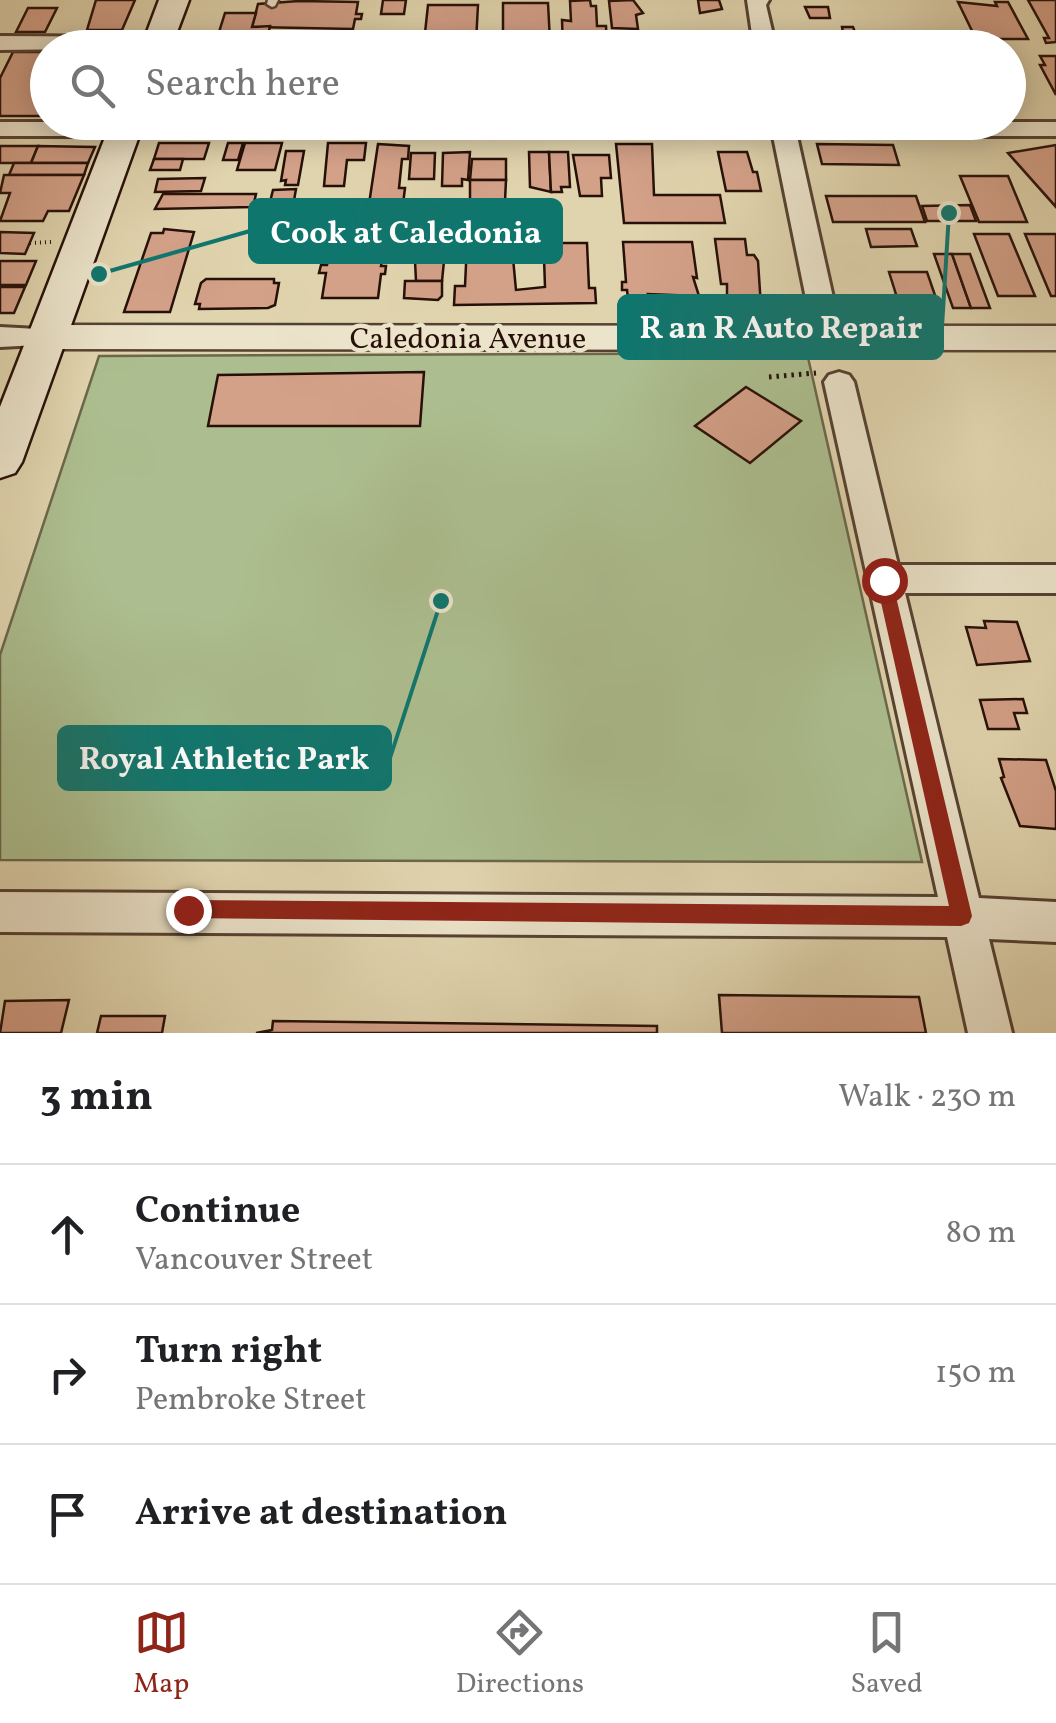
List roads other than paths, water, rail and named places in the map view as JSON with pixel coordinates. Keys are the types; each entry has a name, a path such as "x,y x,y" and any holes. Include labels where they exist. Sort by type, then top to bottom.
{"main road":[{"path":"163,30 174,0"},
{"path":"0,462 121,140"}],"street":[{"path":"757,2 762,30"},
{"path":"0,43 30,44"},
{"path":"0,129 30,128"},
{"path":"1026,129 1056,129"},
{"path":"786,140 828,338"},
{"name":"Caledonia Avenue","path":"0,338 1056,338"},
{"path":"831,378 884,580 990,1033"},
{"path":"884,580 1056,579"},
{"path":"0,912 961,916 1056,922"}],"place":[{"name":"R an R Auto Repair","path":"949,213"},
{"name":"Cook at Caledonia","path":"99,274"},
{"name":"Royal Athletic Park","path":"441,601"}]}
